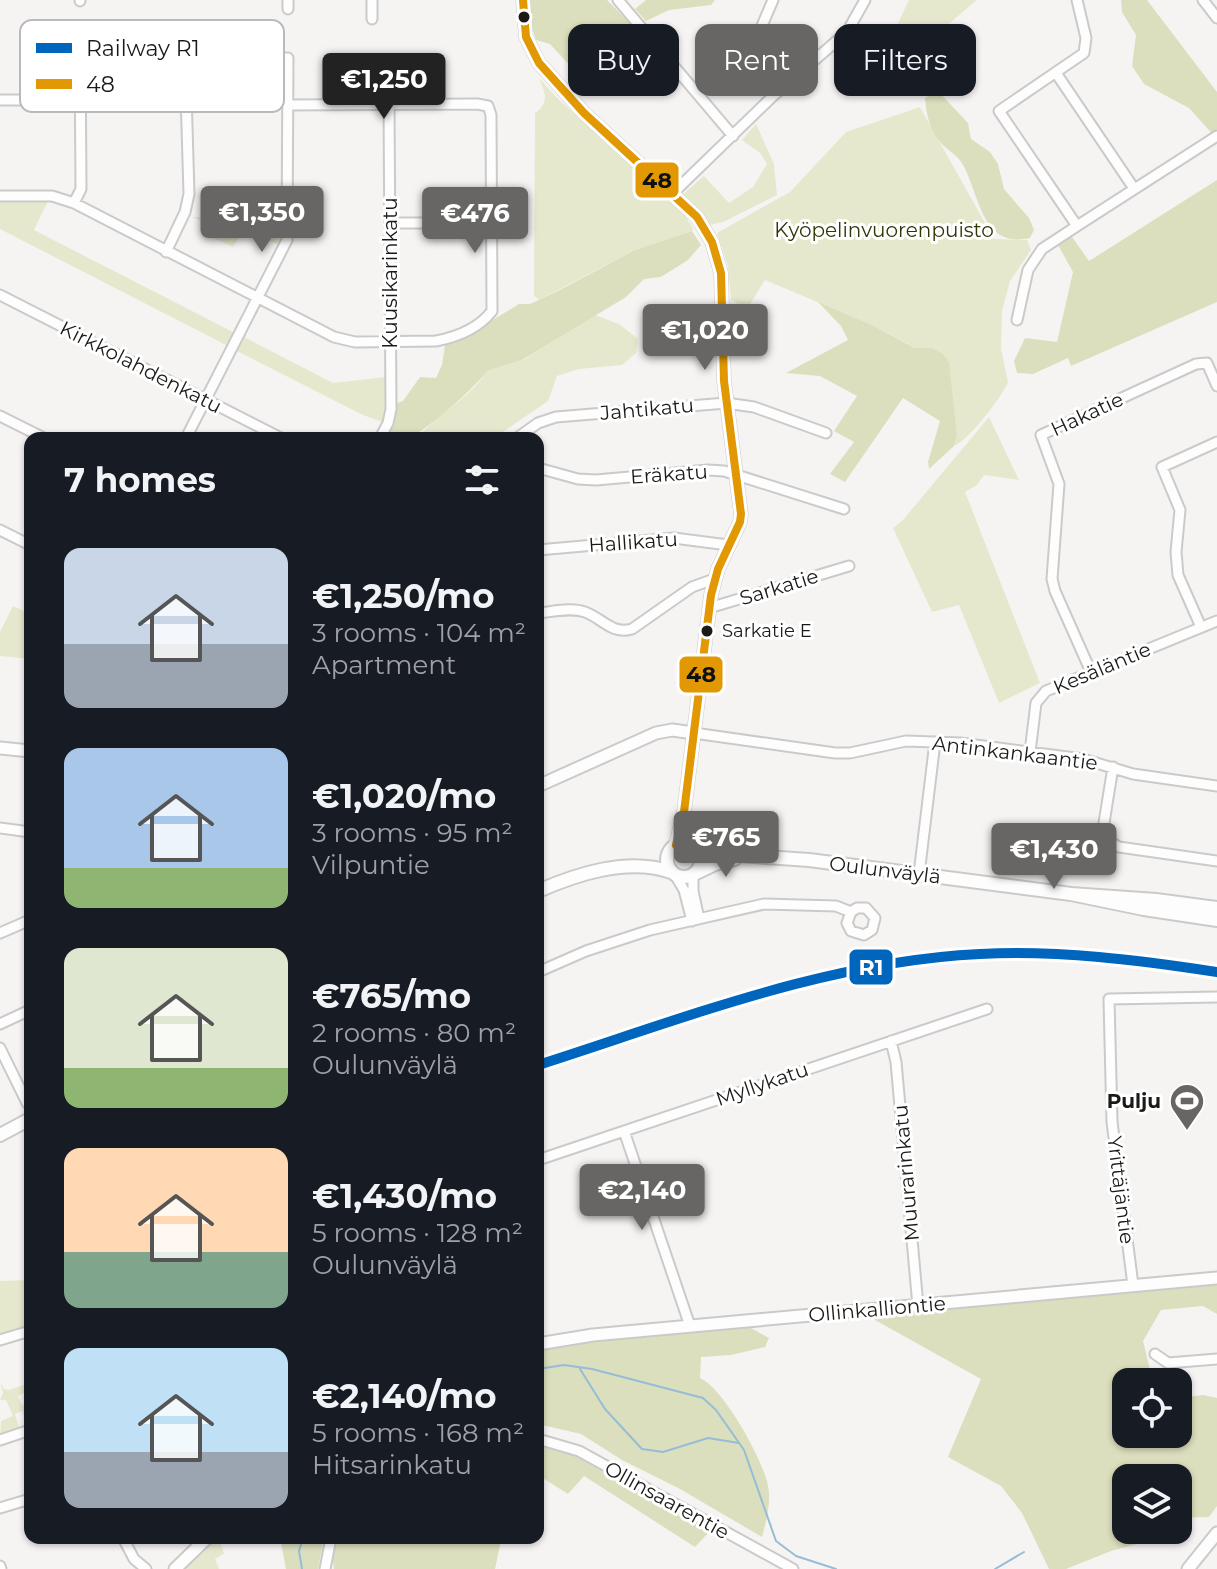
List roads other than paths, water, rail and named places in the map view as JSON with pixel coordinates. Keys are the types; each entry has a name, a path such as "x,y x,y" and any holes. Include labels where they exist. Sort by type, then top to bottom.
{"main road":[{"path":"544,889 583,874 624,867 654,866 684,878 694,874 701,859 696,848 688,843 624,867"},
{"path":"673,847 667,857 673,873"},
{"name":"Oulunväylä","path":"696,848 710,853 809,860 1080,895 1217,908"},
{"name":"Oulunväylä","path":"694,874 715,864 746,856"},
{"name":"Oulunväylä","path":"1080,895 1217,921"},
{"path":"0,1127 24,1115"},
{"path":"0,1135 24,1117"}],"street":[{"path":"372,0 372,19"},
{"path":"523,0 526,37 539,63 584,113 673,193 703,225 718,260 726,403 741,514 714,579 684,812 673,847"},
{"path":"618,0 733,136"},
{"path":"763,24 773,0"},
{"path":"818,57 847,32 865,0"},
{"path":"1077,0 1086,38 1084,53 999,111 1077,226"},
{"path":"1203,0 1217,18"},
{"path":"189,432 287,240 288,58 284,58"},
{"path":"1056,73 1133,187"},
{"path":"673,193 773,96"},
{"path":"0,196 52,196 74,203 344,341 449,339 485,321 492,311 491,115 488,106 287,105"},
{"name":"Kuusikarinkatu","path":"383,432 391,409 389,105"},
{"path":"74,203 81,189 80,112"},
{"path":"166,252 185,212 189,194 187,112"},
{"path":"1017,320 1028,270 1042,249 1133,187 1217,136"},
{"path":"390,223 492,223"},
{"name":"Kirkkolahdenkatu","path":"0,295 269,432"},
{"name":"Hakatie","path":"1091,672 1052,579 1059,484 1041,435 1196,364 1207,363 1217,386"},
{"name":"Jahtikatu","path":"525,432 538,423 556,417 726,403 754,407 826,433"},
{"path":"0,416 32,432"},
{"path":"1201,627 1178,575 1176,552 1180,510 1162,467 1217,442"},
{"name":"Eräkatu","path":"544,470 578,479 596,480 724,471 844,509"},
{"path":"0,530 24,542"},
{"name":"Hallikatu","path":"544,549 674,538 728,545"},
{"name":"Sarkatie","path":"709,608 849,566"},
{"path":"544,613 582,611 617,631 625,632 692,587 714,579"},
{"name":"Kesäläntie","path":"1030,752 1039,697 1046,691 1217,621"},
{"name":"Antinkankaantie","path":"544,783 656,733 672,730 835,753 850,753 906,741 935,742 1083,759 1133,774 1217,786"},
{"path":"919,874 935,742"},
{"path":"0,748 24,750"},
{"path":"1113,767 1103,829 1112,844 1217,861"},
{"path":"684,812 696,848"},
{"path":"0,828 24,831"},
{"path":"673,873 684,890 696,920"},
{"path":"694,874 696,920"},
{"path":"544,970 618,939 764,904 836,906 851,912"},
{"path":"0,933 24,923"},
{"name":"Yrittäjäntie","path":"1133,1285 1112,1122 1109,999 1217,997"},
{"name":"Myllykatu","path":"544,1158 987,1009"},
{"path":"0,1024 24,1013"},
{"name":"Muurarinkatu","path":"891,1041 896,1062 918,1306"},
{"path":"0,1048 24,1102"},
{"path":"624,1131 690,1326"},
{"name":"Ollinkalliontie","path":"544,1343 593,1335 1217,1278"},
{"path":"0,1340 24,1333"},
{"path":"1155,1354 1168,1363 1217,1359"},
{"path":"0,1440 24,1432"},
{"name":"Ollinsaarentie","path":"544,1441 579,1451 793,1569"},
{"path":"0,1508 24,1501"},
{"path":"1188,1569 1217,1533"},
{"path":"126,1544 134,1559 146,1569"},
{"path":"175,1569 201,1544"},
{"path":"325,1569 330,1544"}],"waterway":[{"path":"544,1368 564,1365 592,1369 703,1398 716,1410 744,1450 776,1541 796,1556 836,1569"},
{"path":"580,1369 605,1409 642,1449 663,1452 708,1438 739,1443"},
{"path":"301,1544 302,1569"},
{"path":"995,1569 1024,1552"}],"rail line":[{"name":"R1","path":"544,1063 756,995 811,980 923,959 1040,953 1128,960 1217,972"}],"place":[{"name":"Sarkatie E","path":"707,631"},
{"name":"Pulju","path":"1187,1132"}],"park label":[{"name":"Kyöpelinvuorenpuisto","path":"884,230"}]}
